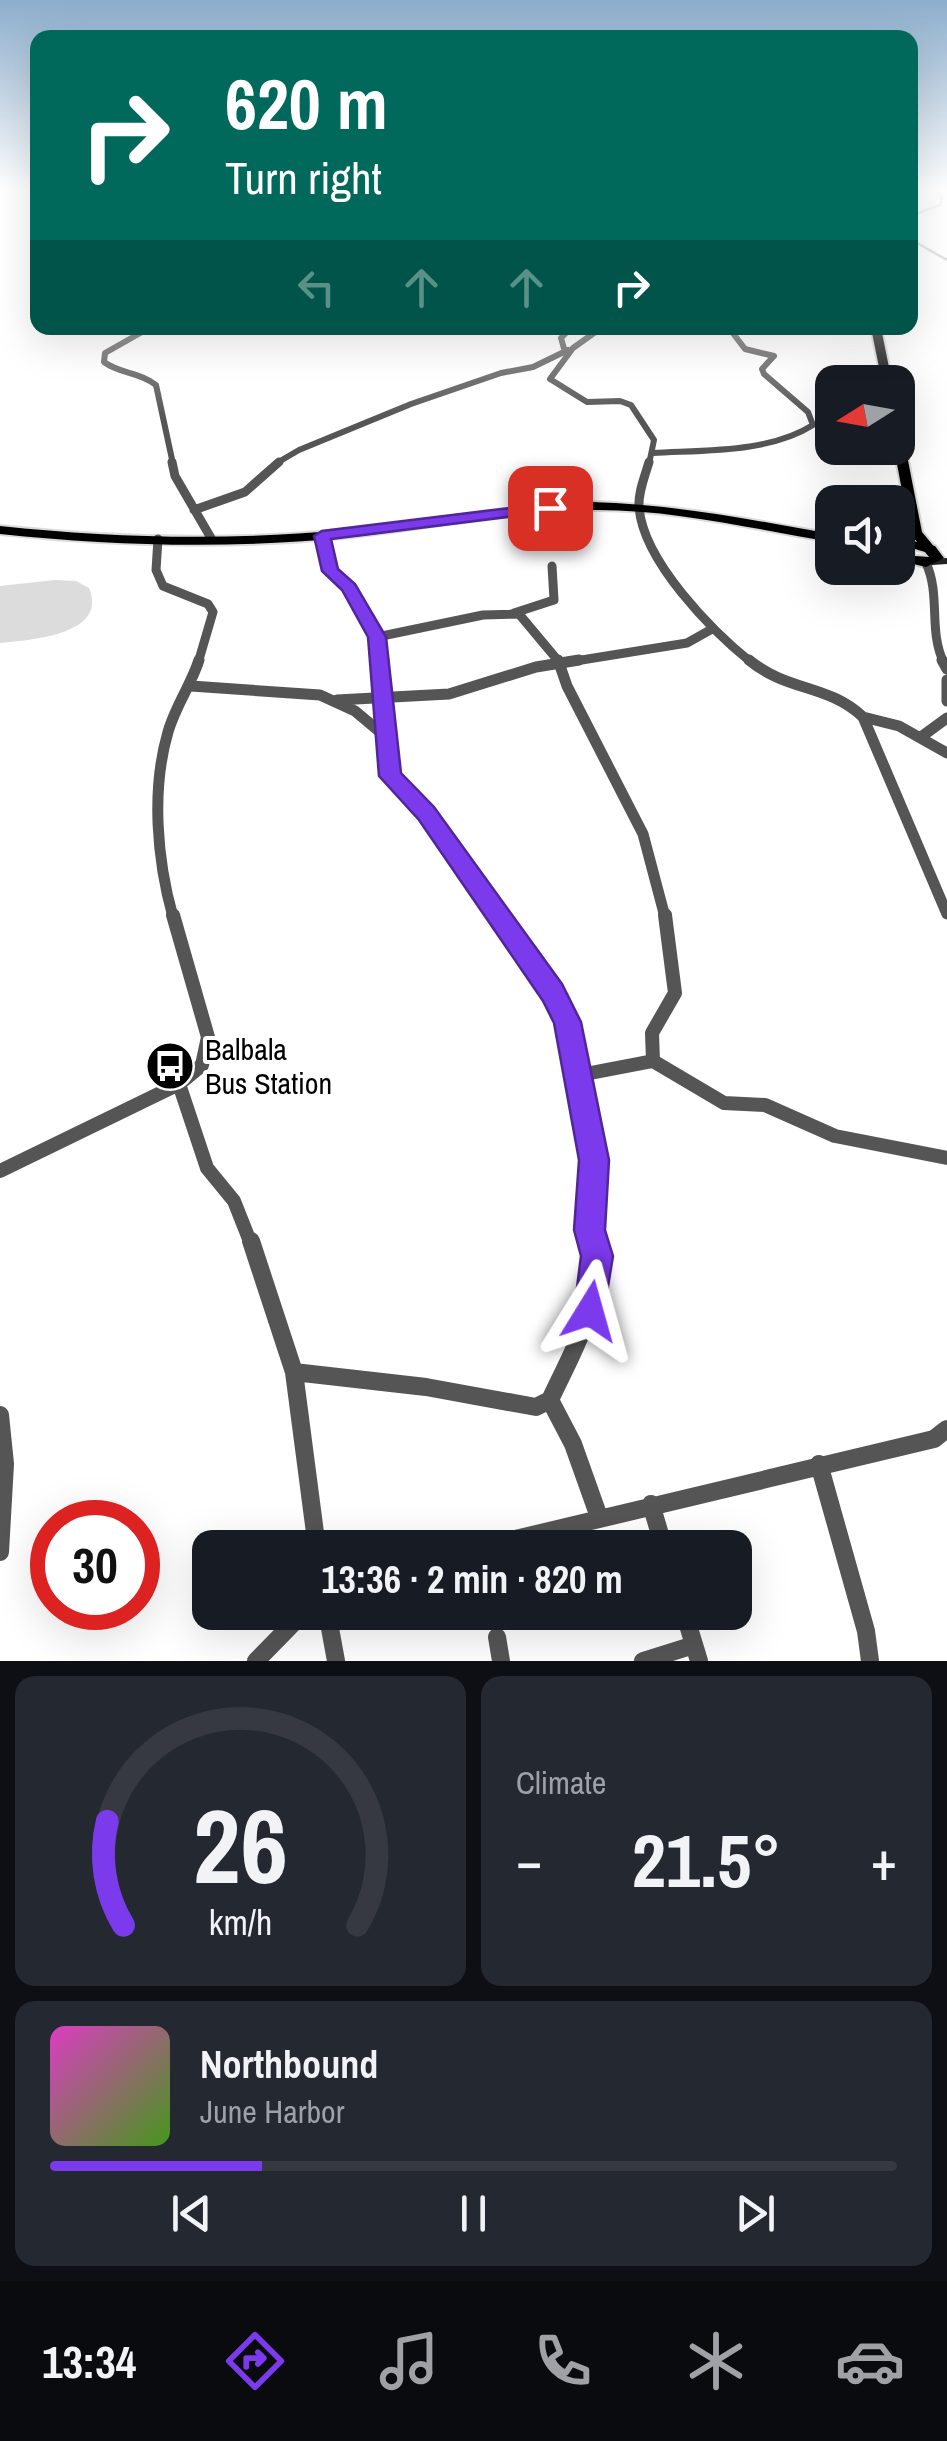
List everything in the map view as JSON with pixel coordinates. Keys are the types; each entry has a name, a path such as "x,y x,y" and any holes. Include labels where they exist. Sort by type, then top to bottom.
{"main road":[{"path":"877,335 884,365"},
{"path":"0,530 66,537 322,536 550,508 639,508 815,535"}],"street":[{"path":"136,335 105,353 104,362 112,368 144,376 156,385 175,476 211,538"},
{"path":"564,335 561,338 569,350"},
{"path":"194,510 244,492 275,464 298,450 411,404 502,373 534,368 591,335"},
{"path":"653,453 770,440 800,434 813,425 808,412 764,374 762,369 774,356 745,349 734,335"},
{"path":"569,350 551,376 552,383 587,402 620,401 631,405 651,432 653,453 639,508 652,546 712,630 777,680 839,695 863,717 947,914"},
{"path":"294,1372 426,1387 536,1407 550,1400 590,1311 597,1256 589,1230 594,1160 568,1022 553,992 426,814 390,776 377,637 349,587 330,571 322,536"},
{"path":"0,1171 179,1084 198,1072 209,1057 208,1037 159,866 162,757 168,727 191,686 212,612 208,604 168,593 159,585 154,565 158,538"},
{"path":"936,557 934,632 947,669"},
{"path":"377,637 514,613 554,600 552,566"},
{"path":"514,613 524,618 560,664 567,686 643,834 663,902 675,992 652,1033 653,1060"},
{"path":"191,686 308,693 336,700 449,694 560,664 688,643 712,630"},
{"path":"947,680 947,700"},
{"path":"336,700 386,737"},
{"path":"863,717 899,726 947,753"},
{"path":"921,737 947,718"},
{"path":"580,1075 653,1060 724,1103 766,1105 835,1136 947,1158"},
{"path":"179,1084 207,1168 234,1201 246,1227 294,1372 315,1530"},
{"path":"550,1400 573,1444 598,1517"},
{"path":"0,1415 5,1464 0,1552"},
{"path":"548,1530 934,1439 947,1429"},
{"path":"819,1464 866,1632 870,1661"},
{"path":"651,1504 659,1530"},
{"path":"256,1661 286,1630"},
{"path":"330,1630 336,1661"},
{"path":"497,1637 501,1661"},
{"path":"643,1661 696,1653"}],"shaded area":[{"path":"76,581 89,588 92,604 87,616 77,626 62,632 0,643 0,586"}],"place":[{"name":"Balbala Bus Station","path":"170,1066"}],"route":[{"path":"550,508 322,536 330,571 349,587 377,637 390,776 426,814 553,992 568,1022 594,1160 589,1230 597,1256 590,1311"}]}
